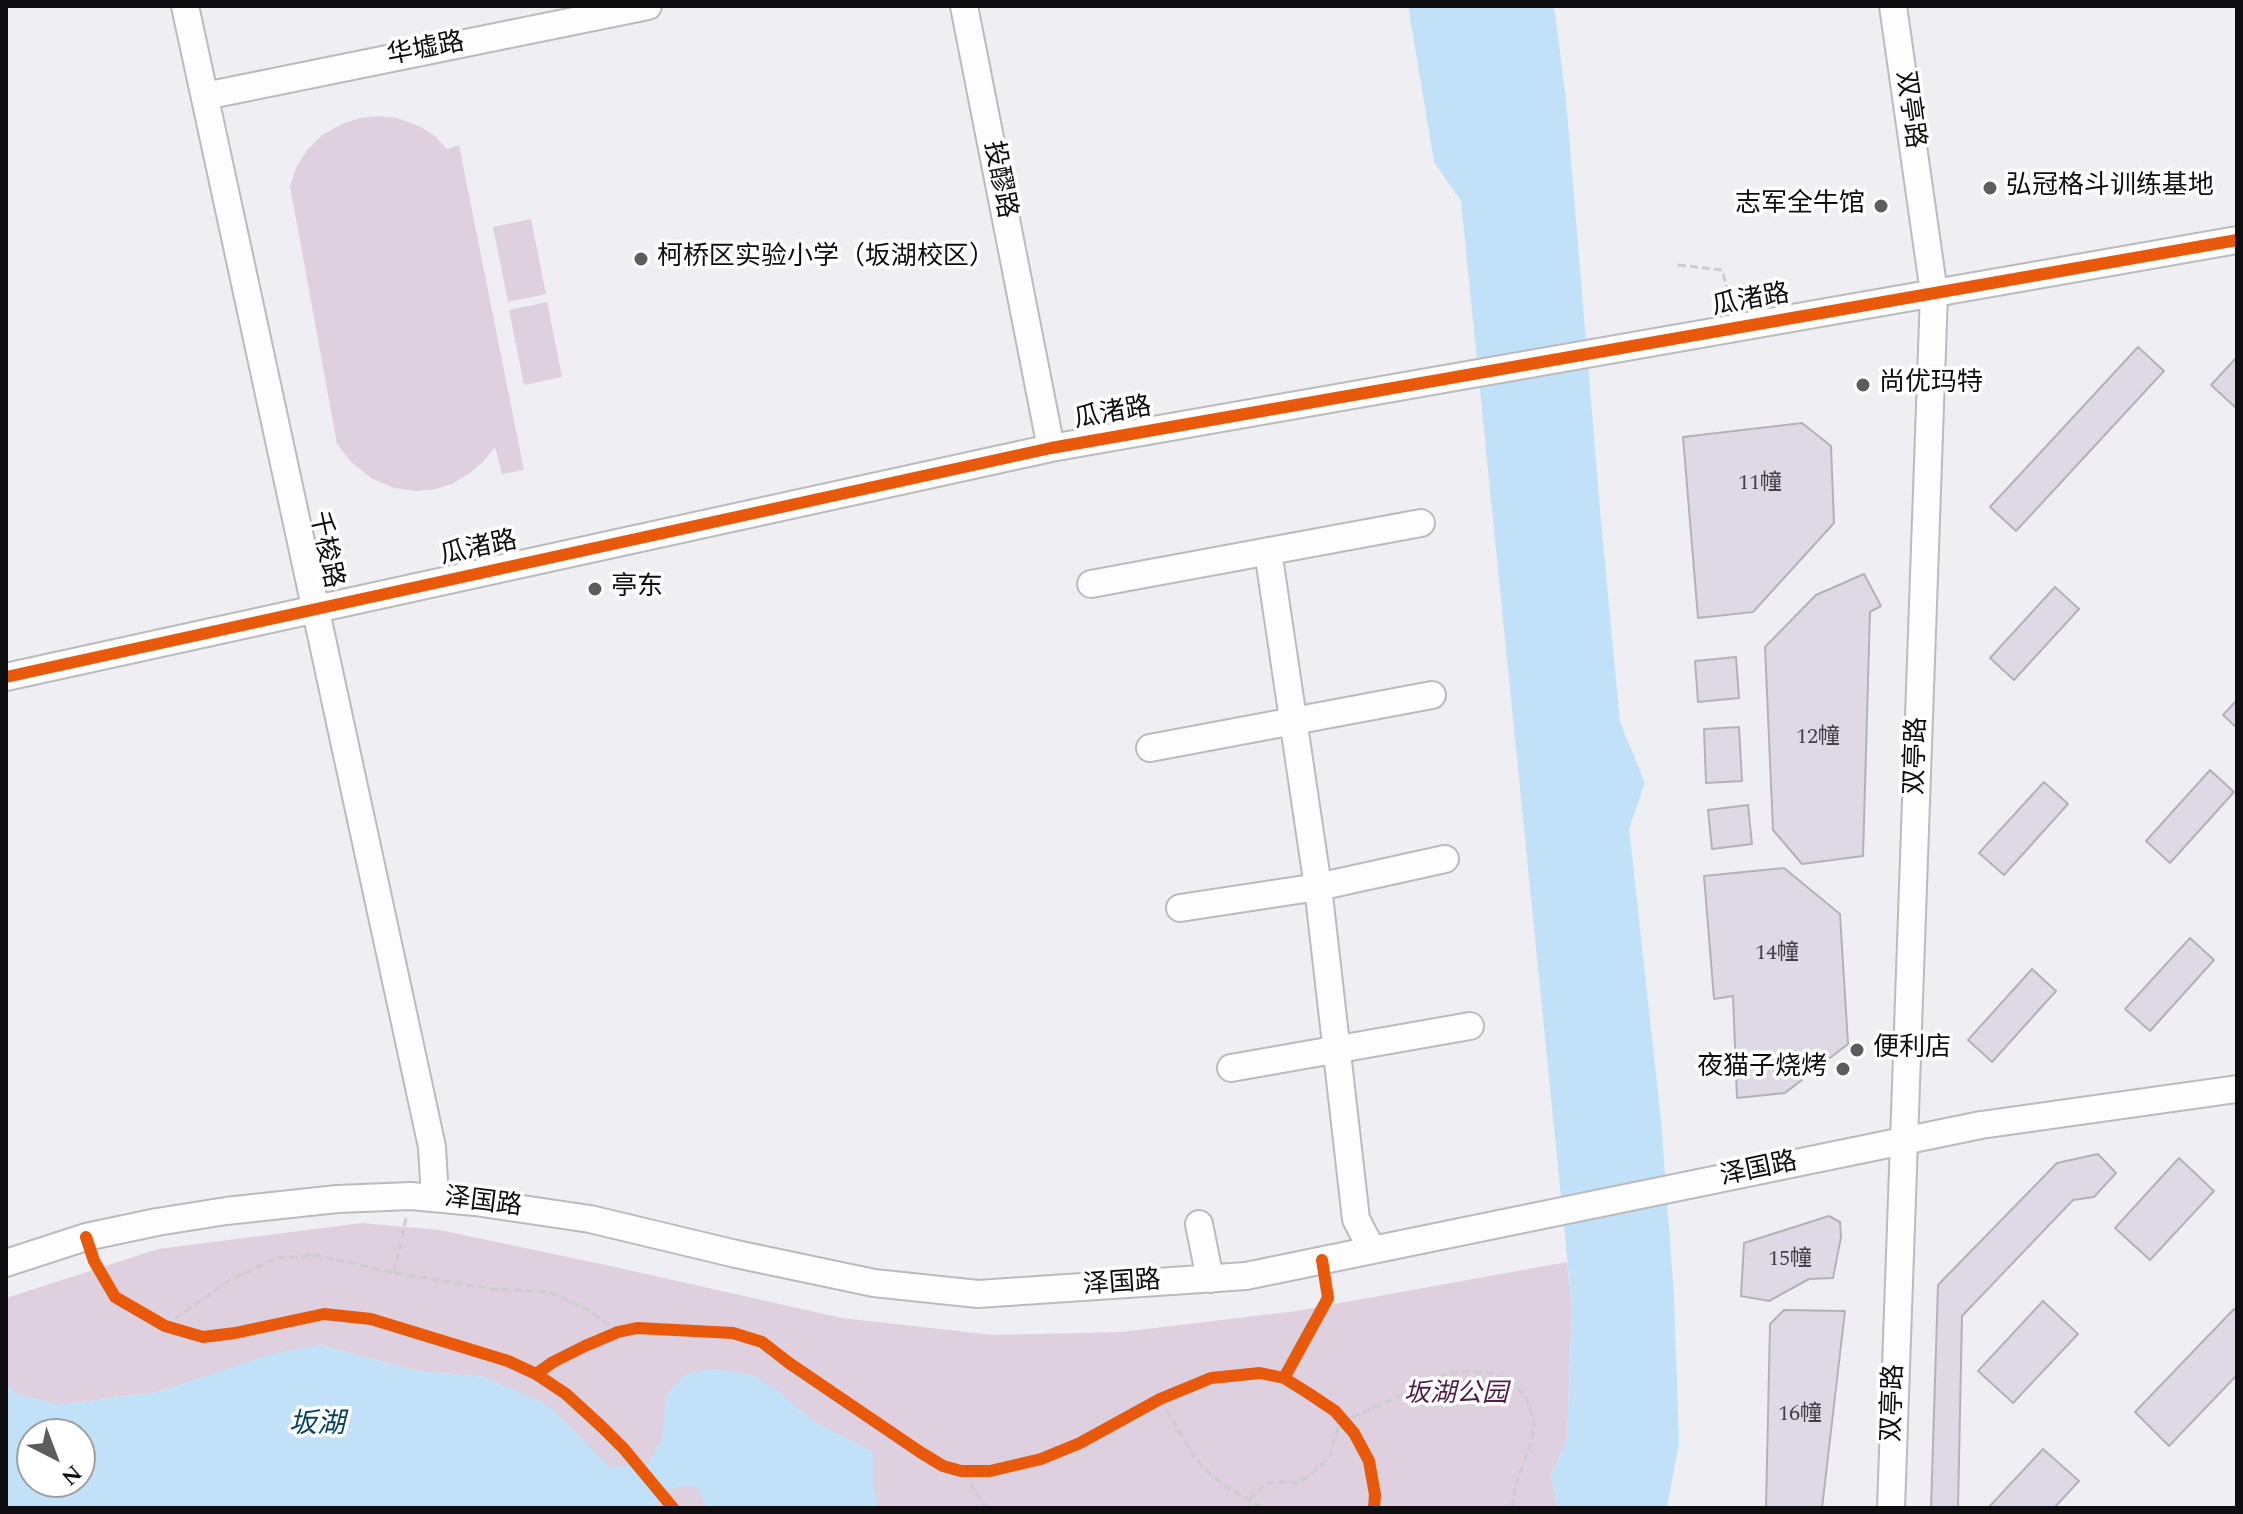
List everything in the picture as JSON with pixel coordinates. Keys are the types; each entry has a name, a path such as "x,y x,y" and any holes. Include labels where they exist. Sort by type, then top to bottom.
{"street":[{"name":"千梭路","path":"185,6 432,1147 423,1197"},
{"name":"华墟路","path":"205,96 648,6"},
{"name":"投醪路","path":"964,6 1051,448"},
{"name":"双亭路","path":"1891,1508 1934,293 1893,6"},
{"name":"瓜渚路","path":"6,677 1051,448 2237,240"},
{"path":"1091,584 1421,523"},
{"path":"1268,551 1318,887 1356,1219 1372,1250"},
{"path":"1150,748 1432,695"},
{"path":"1180,908 1318,887 1445,859"},
{"path":"1231,1068 1470,1026"},
{"name":"泽国路","path":"8,1262 86,1237 212,1213 337,1199 423,1197 590,1219 874,1283 978,1294 1210,1279 1246,1276 1981,1125 2237,1089"},
{"path":"1199,1224 1210,1279"}],"path":[{"path":"1678,265 1722,270 1737,326"},
{"path":"394,1273 423,1197"},
{"path":"152,1319 172,1328 228,1281 276,1258 317,1255 394,1273 493,1289 549,1292 590,1311 617,1333"},
{"path":"1249,1499 1266,1483 1298,1483 1311,1474 1329,1458 1338,1429 1344,1421 1450,1373 1468,1371 1495,1374 1513,1382 1527,1399 1534,1423 1532,1440 1511,1508"},
{"path":"1174,1393 1154,1403 1194,1456 1222,1484 1262,1508"},
{"path":"1335,1411 1354,1433"},
{"path":"952,1468 972,1471 972,1487 986,1508"}],"green space":[{"path":"378,116 397,118 419,126 435,136 447,149 459,145 524,470 502,474 495,447 483,462 452,484 417,491 394,488 371,478 352,463 337,444 290,186 307,150 322,135 342,124"},
{"path":"531,219 546,294 508,302 493,227"},
{"path":"547,302 562,377 524,385 509,310"},
{"name":"坂湖公园","path":"362,1223 440,1230 842,1318 993,1335 1121,1332 1296,1311 1567,1262 1572,1307 1567,1440 1551,1475 1558,1508 634,1508 485,1377 418,1371 319,1345 272,1355 158,1392 58,1405 14,1393 6,1382 6,1298 158,1249"}],"water":[{"path":"1408,6 1554,6 1566,100 1620,722 1645,783 1629,828 1661,1120 1674,1296 1679,1443 1667,1508 1558,1508 1551,1475 1567,1440 1572,1307 1461,201 1434,162"},
{"name":"坂湖","path":"319,1345 418,1371 485,1377 549,1406 610,1468 648,1464 662,1439 666,1395 685,1374 713,1369 752,1375 773,1387 813,1421 873,1452 873,1484 878,1508 708,1508 696,1487 684,1486 666,1490 654,1508 6,1508 6,1382 14,1393 58,1405 158,1392 272,1354"}],"building":[{"path":"2138,347 2164,371 2016,531 1990,507"},
{"path":"2237,357 2237,406 2235,407 2211,385"},
{"path":"1802,423 1831,446 1834,523 1753,612 1698,618 1683,437"},
{"path":"1864,574 1881,606 1870,612 1863,856 1802,864 1773,830 1765,647 1816,595"},
{"path":"2055,587 2079,609 2014,680 1990,658"},
{"path":"1736,657 1739,698 1698,702 1695,661"},
{"path":"2237,700 2237,728 2223,715"},
{"path":"1739,727 1742,781 1706,783 1704,729"},
{"path":"2210,770 2234,792 2170,863 2146,841"},
{"path":"2044,782 2068,804 2004,875 1979,853"},
{"path":"1748,805 1752,844 1712,849 1708,810"},
{"path":"1784,868 1840,914 1848,1044 1785,1093 1737,1098 1733,996 1714,999 1704,876"},
{"path":"2190,938 2214,960 2150,1031 2125,1009"},
{"path":"2032,969 2056,991 1992,1062 1968,1040"},
{"path":"2098,1154 2116,1173 2094,1197 2073,1200 1962,1316 1958,1508 1931,1508 1938,1285 2057,1163"},
{"path":"2179,1158 2214,1191 2150,1260 2115,1228"},
{"path":"1829,1216 1840,1222 1841,1237 1833,1278 1809,1279 1769,1301 1741,1296 1744,1243"},
{"path":"2043,1301 2078,1334 2013,1403 1978,1371"},
{"path":"2234,1309 2237,1312 2237,1375 2169,1446 2135,1412"},
{"path":"1784,1310 1845,1311 1822,1508 1766,1508 1770,1324"},
{"path":"2043,1449 2079,1481 2054,1508 1988,1508"}],"cycle path":[{"path":"6,677 1051,448 2237,240"},
{"path":"86,1237 94,1261 115,1297 165,1326 203,1337 324,1314 371,1319 508,1361 536,1374 566,1394 624,1449 673,1508"},
{"path":"1284,1378 1328,1298 1322,1260"},
{"path":"536,1374 585,1346 618,1332 637,1328 733,1333 762,1342 943,1466 961,1471 990,1471 1041,1459 1080,1443 1160,1399 1211,1378 1260,1373 1284,1378 1308,1393 1335,1411 1354,1433 1369,1461 1374,1508"}],"place":[{"name":"弘冠格斗训练基地","path":"1990,188"},
{"name":"志军全牛馆","path":"1881,206"},
{"name":"柯桥区实验小学（坂湖校区）","path":"641,259"},
{"name":"尚优玛特","path":"1863,385"},
{"name":"亭东","path":"595,589"},
{"name":"便利店","path":"1857,1050"},
{"name":"夜猫子烧烤","path":"1843,1069"}]}
